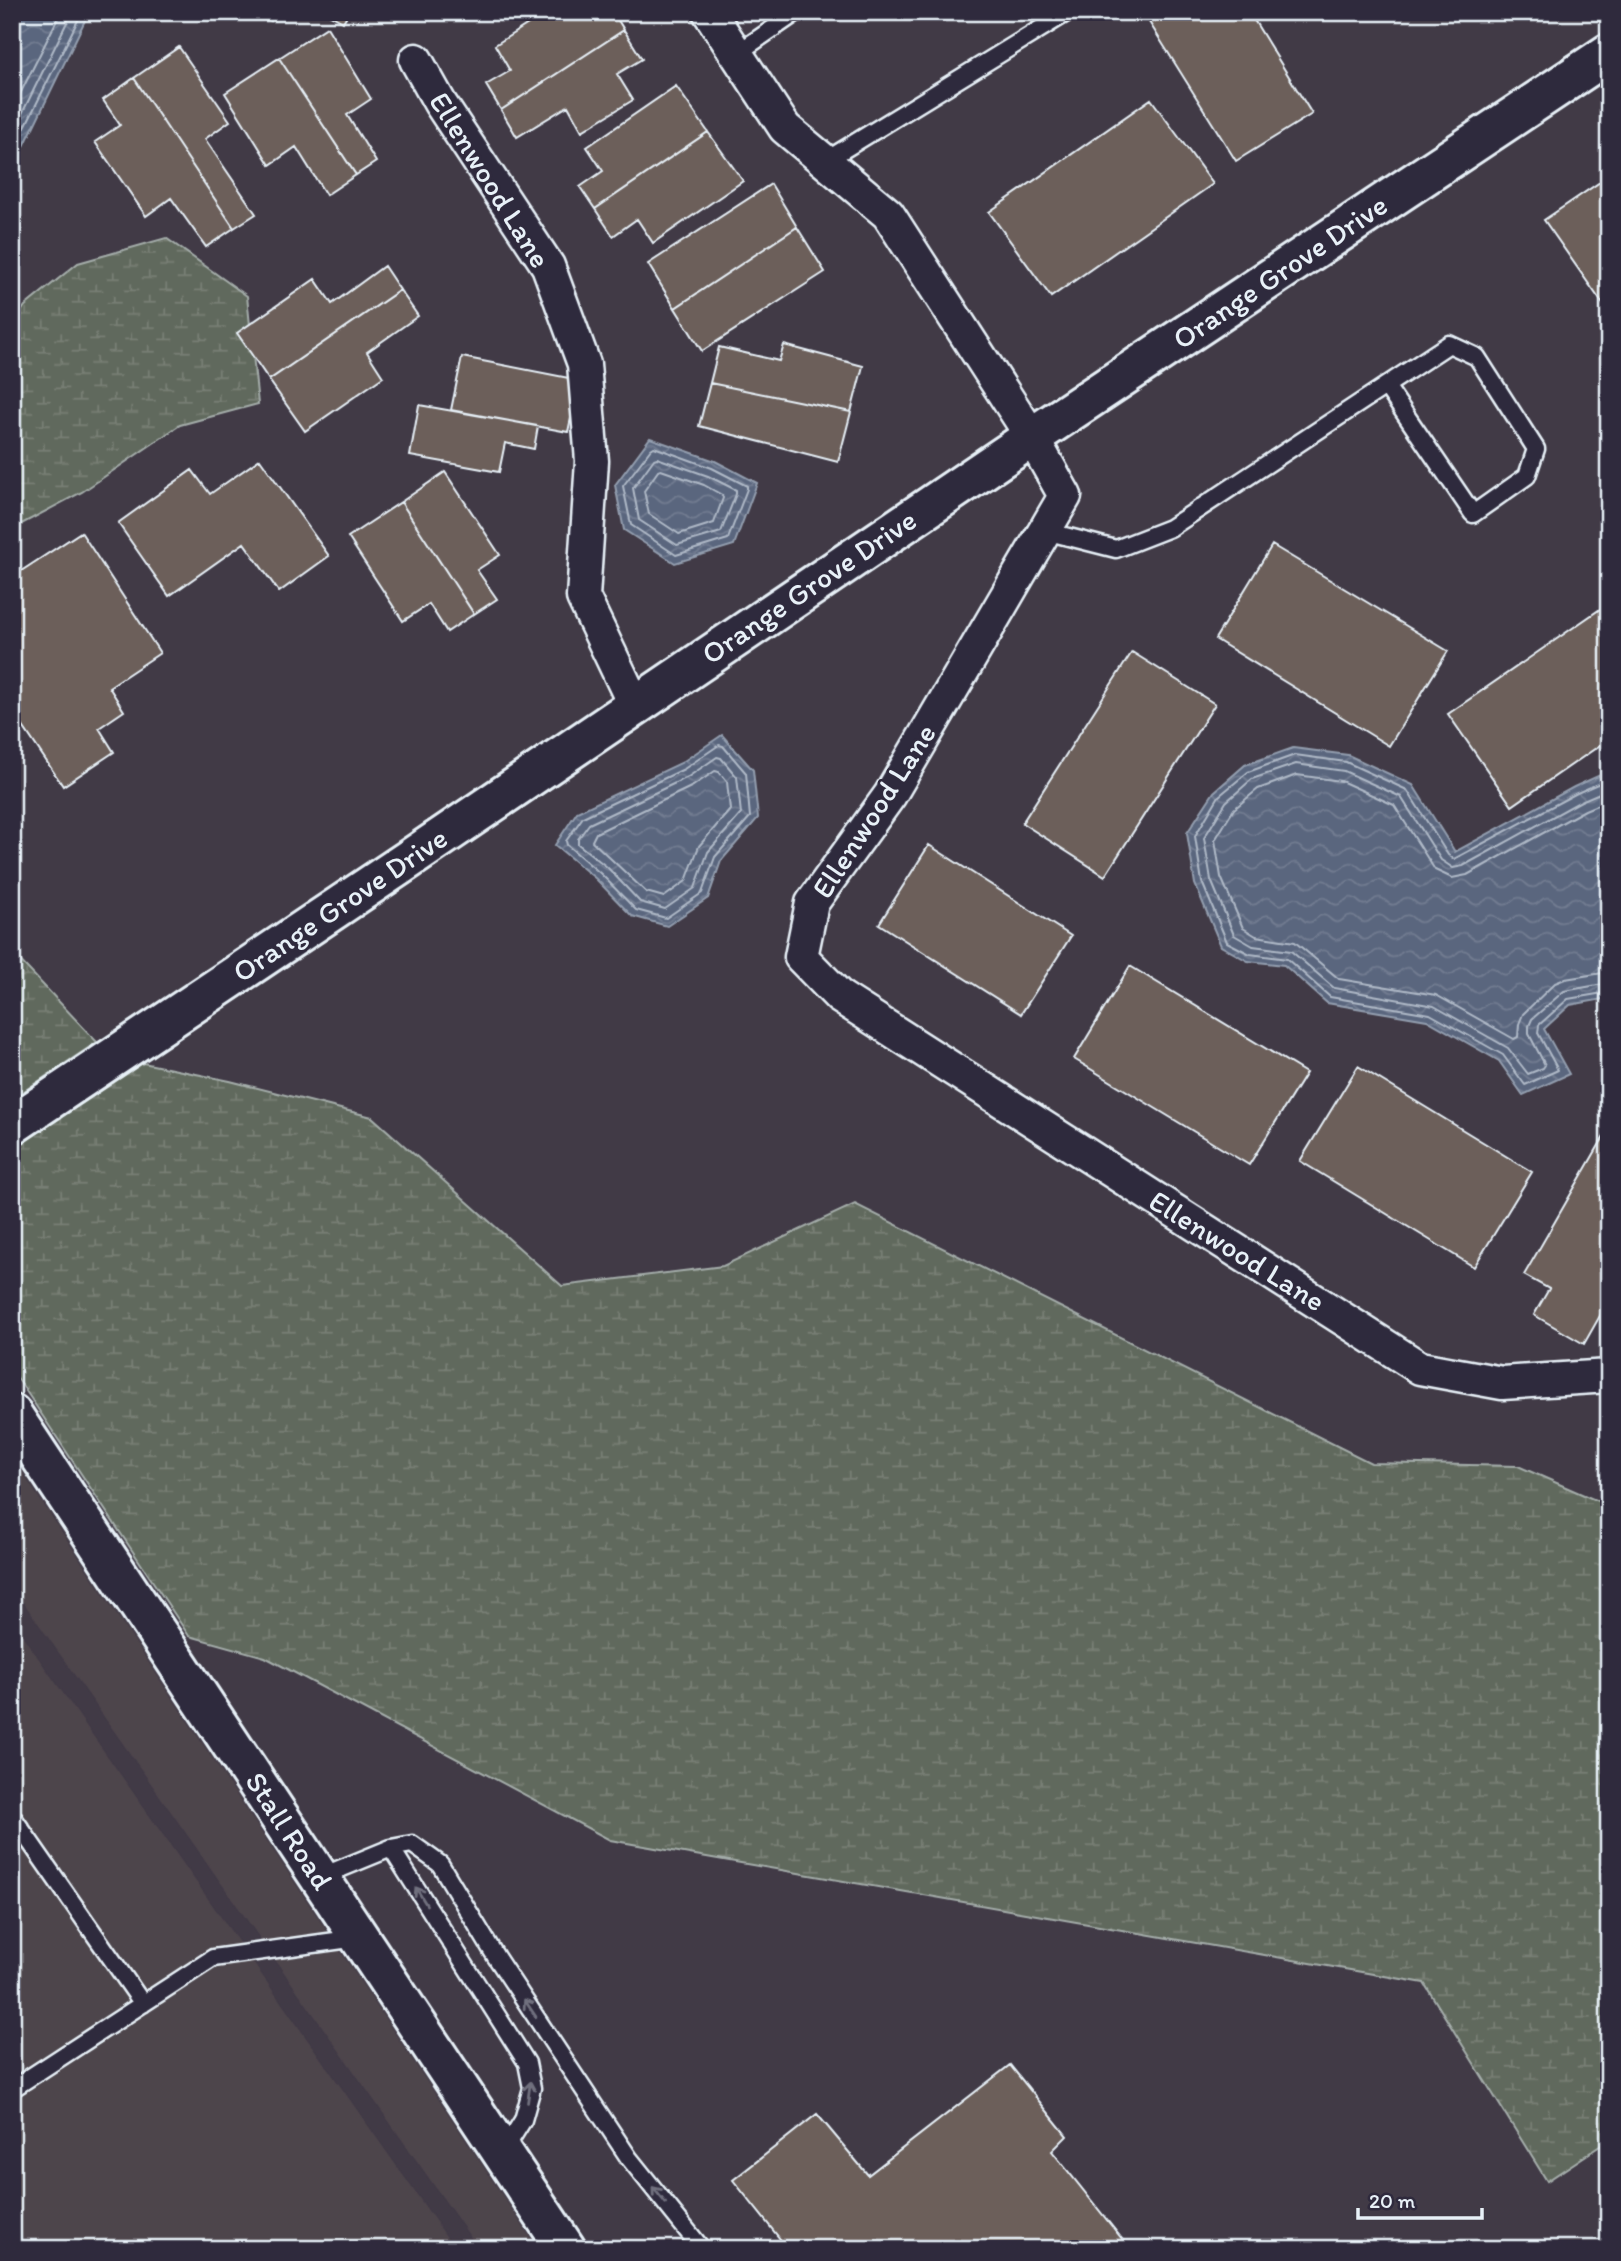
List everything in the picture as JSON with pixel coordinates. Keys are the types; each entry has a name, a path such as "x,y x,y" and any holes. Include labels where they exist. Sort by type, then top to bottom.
{"street":[{"name":"Ellenwood Lane","path":"709,12 785,128 888,214 1032,437 1065,496 890,795 812,903 801,957 840,997 1420,1368 1502,1383 1609,1376"},
{"name":"Orange Grove Drive","path":"12,1125 397,868 1032,437 1609,53"},
{"name":"Ellenwood Lane","path":"416,60 440,103 548,266 584,364 592,461 583,597 635,706"},
{"name":"Stall Road","path":"12,1414 564,2248"}],"lane":[{"path":"736,54 797,12"},
{"path":"825,161 1068,12"},
{"path":"1045,531 1116,549 1170,528 1449,344 1477,357 1536,449 1527,476 1473,514 1386,386"},
{"path":"12,1816 143,2004"},
{"path":"320,1877 391,1848 412,1844 440,1864 496,1957 629,2158 702,2249"},
{"path":"391,1848 527,2063 532,2088 523,2120 502,2153"},
{"path":"12,2088 214,1958 360,1937"}],"shaded area":[{"path":"12,1457 538,2249 479,2249 12,1586"},
{"path":"12,1621 455,2249 12,2249"}],"green space":[{"path":"166,238 247,296 258,404 180,425 82,492 12,529 12,324 25,306 78,263"},
{"path":"12,952 97,1042 12,1099"},
{"path":"143,1063 230,1081 372,1117 562,1286 723,1266 855,1204 1371,1463 1518,1466 1609,1506 1609,2140 1547,2181 1424,1983 610,1840 265,1657 189,1636 12,1370 12,1150"}],"water":[{"path":"12,12 89,12 12,171"},
{"path":"650,438 715,461 757,483 734,545 675,563 624,530 615,485"},
{"path":"722,735 753,770 758,818 721,861 708,898 667,926 632,916 596,879 555,845 577,812 681,763"},
{"path":"1293,748 1348,755 1413,785 1455,852 1574,787 1609,771 1609,998 1570,1005 1544,1029 1569,1074 1523,1095 1499,1061 1427,1020 1327,1003 1284,965 1248,961 1221,946 1195,884 1187,833 1214,792 1245,765"}],"building":[{"path":"255,12 276,12 271,21"},
{"path":"325,12 349,12 343,22"},
{"path":"547,12 613,12 624,30 501,110 486,85 510,71 495,45"},
{"path":"1249,12 1312,114 1236,161 1144,14"},
{"path":"327,27 371,99 347,115 376,162 356,175 279,58"},
{"path":"624,30 642,59 617,74 633,100 582,131 568,106 517,137 501,110"},
{"path":"179,47 230,121 205,139 256,214 234,228 134,78"},
{"path":"279,58 356,175 326,195 296,147 270,165 225,93"},
{"path":"134,78 234,228 206,247 171,198 146,216 95,142 120,125 103,100"},
{"path":"676,86 708,132 595,209 580,187 603,171 587,147"},
{"path":"1151,99 1213,184 1051,297 989,212"},
{"path":"708,132 743,181 653,243 637,219 613,236 595,209"},
{"path":"1609,176 1609,309 1607,310 1544,220"},
{"path":"771,184 797,227 675,308 648,264"},
{"path":"797,227 825,272 702,351 675,308"},
{"path":"384,266 400,290 269,380 237,333 315,279 332,304"},
{"path":"400,290 418,316 367,352 383,377 305,431 269,380"},
{"path":"784,345 863,366 851,412 710,383 719,347 779,361"},
{"path":"462,357 579,380 568,432 451,410"},
{"path":"710,383 851,412 838,462 699,426"},
{"path":"419,405 538,426 534,449 505,443 499,472 410,456"},
{"path":"260,459 329,556 279,592 244,543 169,596 118,523 192,470 210,494"},
{"path":"445,472 500,555 477,570 497,599 474,614 401,502"},
{"path":"401,502 474,614 447,632 429,604 403,621 348,537"},
{"path":"81,532 160,653 109,687 124,711 99,728 114,752 63,786 12,710 12,577"},
{"path":"1272,545 1448,651 1389,746 1215,639"},
{"path":"1609,603 1609,739 1512,806 1448,714"},
{"path":"1132,652 1215,704 1105,876 1022,823"},
{"path":"929,845 1071,936 1021,1014 879,924"},
{"path":"1130,966 1306,1073 1249,1165 1074,1059"},
{"path":"1358,1066 1532,1172 1474,1267 1300,1161"},
{"path":"1609,1128 1609,1300 1584,1344 1534,1315 1549,1289 1524,1275"},
{"path":"1010,2065 1067,2136 1052,2151 1130,2249 788,2249 733,2180 817,2114 868,2175"}]}
